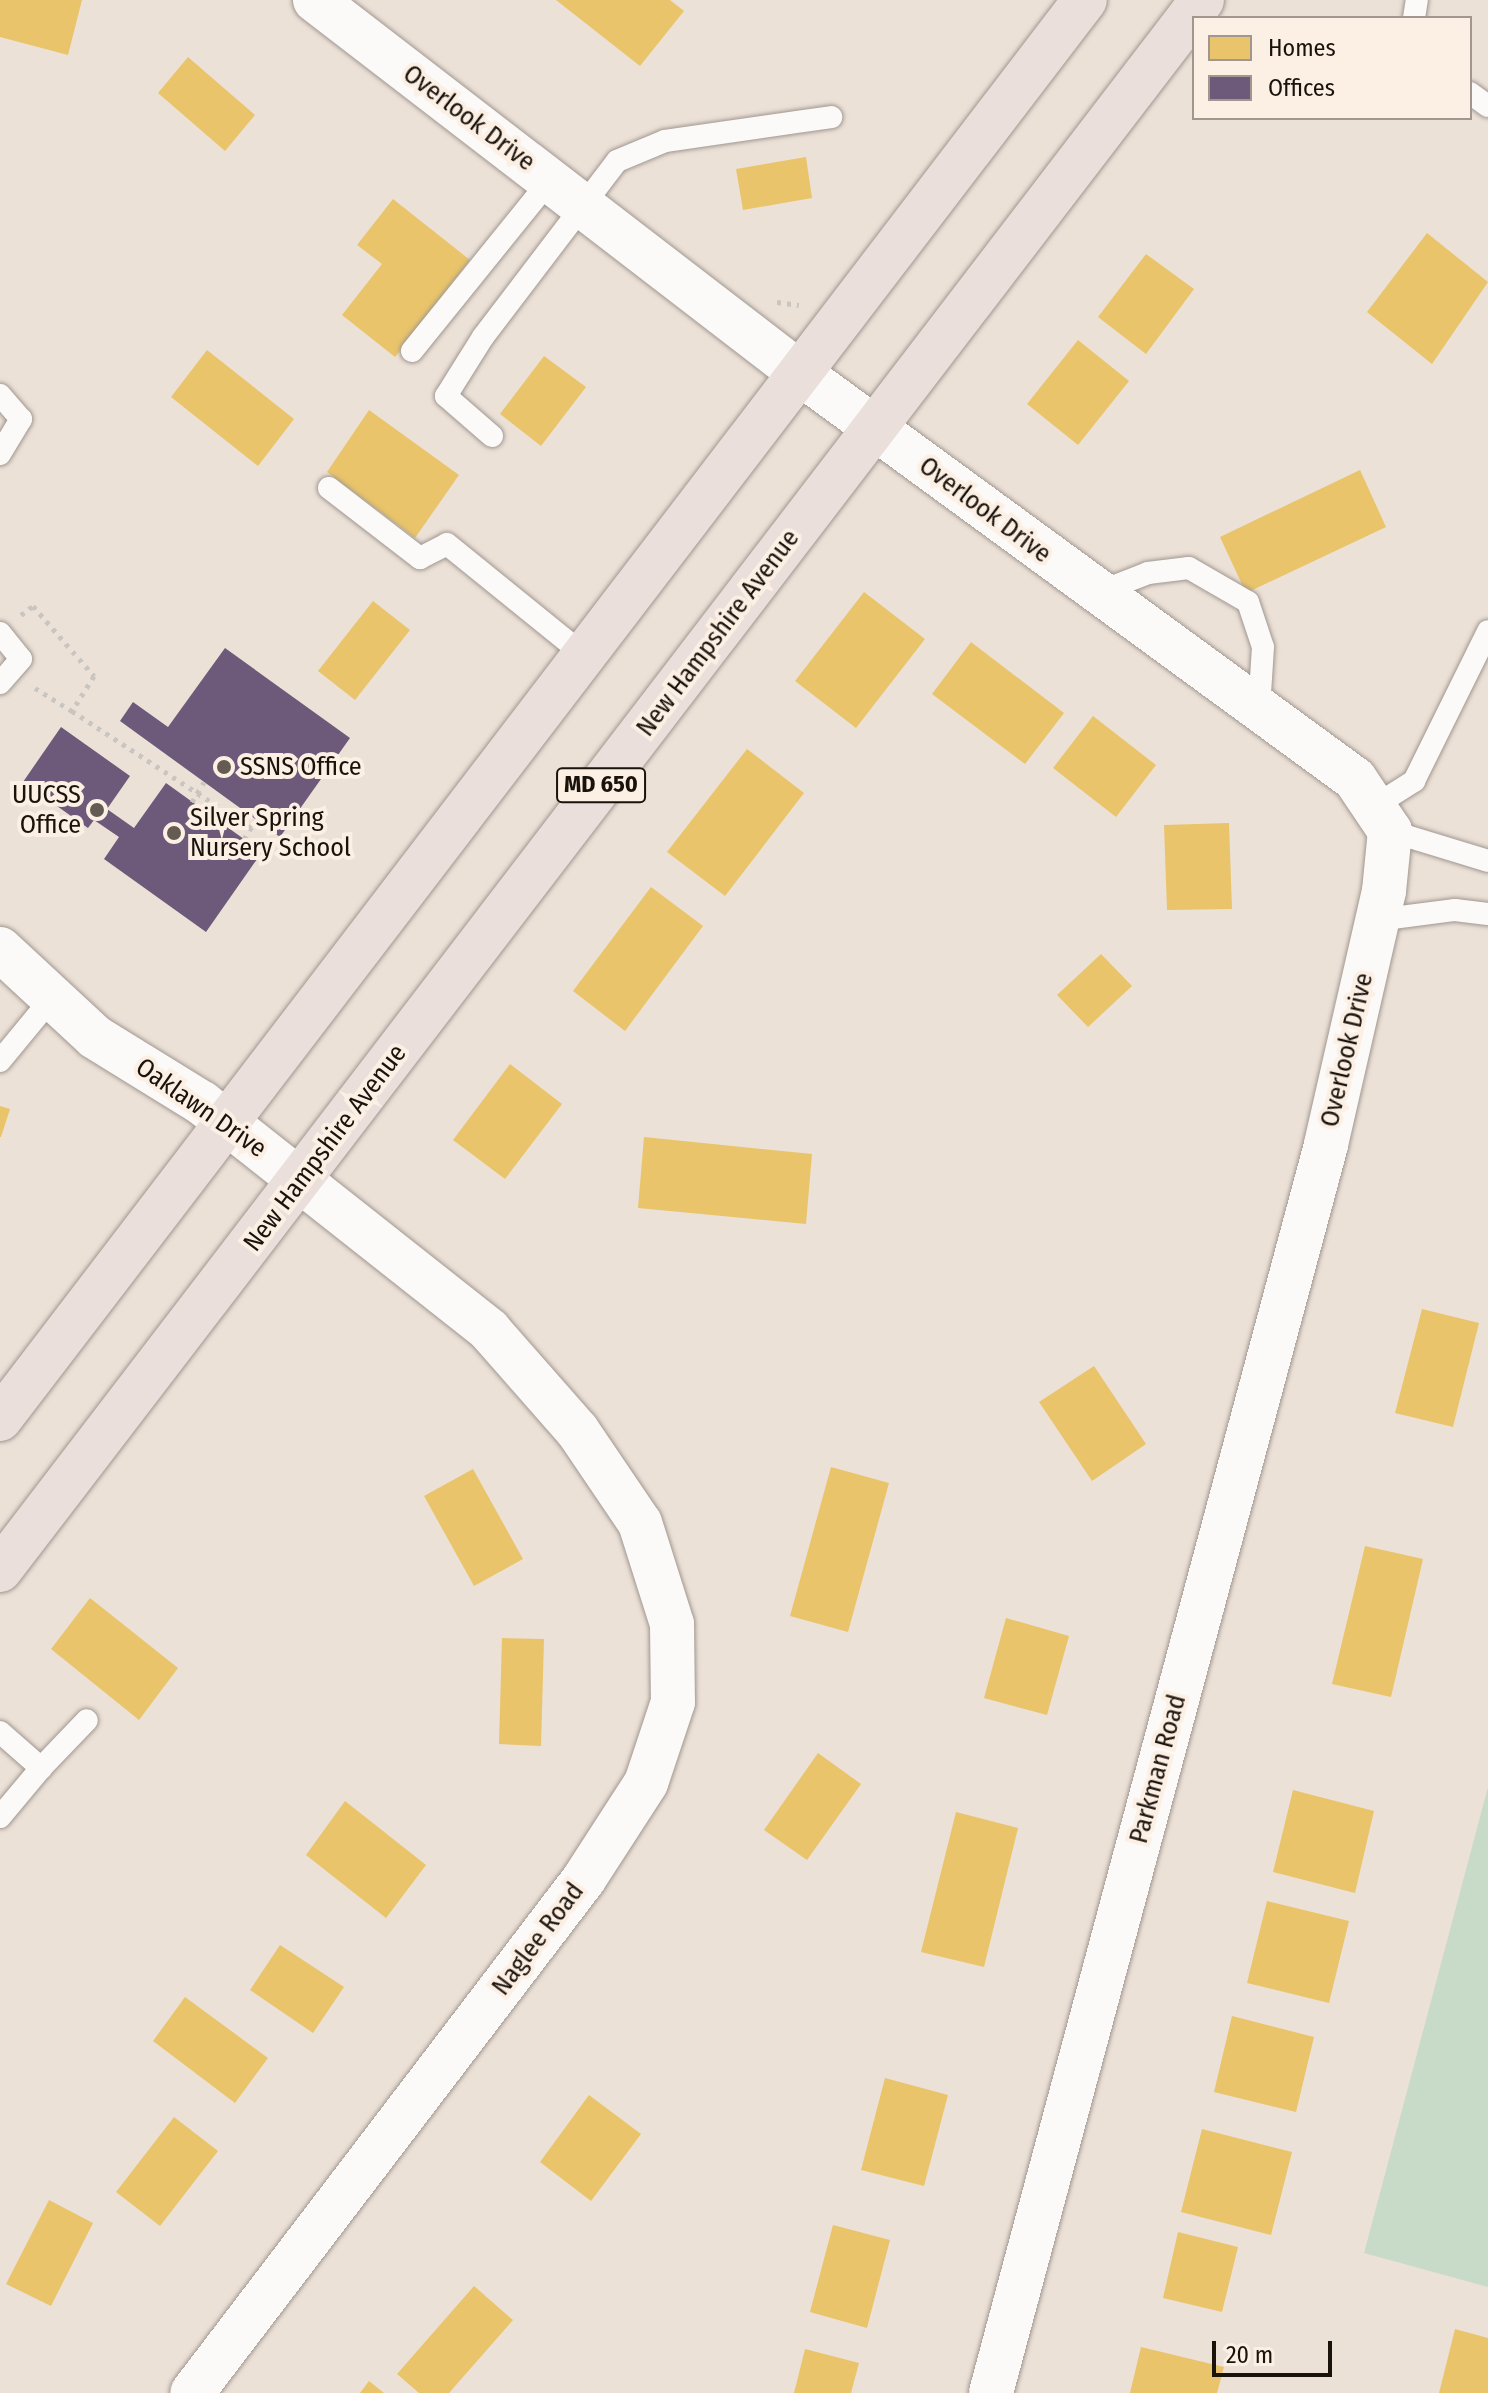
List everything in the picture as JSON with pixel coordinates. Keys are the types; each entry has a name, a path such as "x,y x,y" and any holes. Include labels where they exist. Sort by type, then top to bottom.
{"main road":[{"path":"0,1419 224,1120 801,374 1085,0"},
{"name":"New Hampshire Avenue","path":"0,1570 1202,0"}],"street":[{"name":"Overlook Drive","path":"315,0 587,206 801,374 1355,779 1382,819 1377,920 1326,1145"},
{"name":"Oaklawn Drive","path":"0,949 95,1037 224,1120 489,1330 577,1430"},
{"name":"Parkman Road","path":"991,2393 1326,1145"},
{"name":"Naglee Road","path":"192,2393 584,1879 646,1783 673,1702 672,1624 640,1523 577,1430"}],"lane":[{"path":"492,436 446,396 502,312 587,206 617,161 665,141 831,117"},
{"path":"412,351 550,180"},
{"path":"0,395 21,419 0,454"},
{"path":"329,488 420,558 447,544 584,655"},
{"path":"1097,593 1148,573 1189,568 1248,602 1263,647 1259,709"},
{"path":"1488,631 1414,781 1382,819 1488,861"},
{"path":"0,633 21,659 6,678"},
{"path":"1377,920 1455,910 1488,914"},
{"path":"0,1061 52,998"},
{"path":"0,1817 87,1720"},
{"path":"0,1732 41,1768"}],"path":[{"path":"33,606 94,676 72,711"},
{"path":"6,678 72,711 251,828"},
{"path":"192,802 204,782"},
{"path":"244,839 256,820"}],"green space":[{"path":"1488,1787 1488,2287 1364,2253"}],"building: Homes":[{"path":"0,0 82,0 68,55 0,37"},
{"path":"556,0 670,0 684,11 640,66"},
{"path":"188,57 255,115 225,151 158,93"},
{"path":"806,157 812,198 743,210 736,169"},
{"path":"393,199 470,260 395,357 342,315 382,264 357,245"},
{"path":"1427,233 1488,282 1432,364 1367,312"},
{"path":"1146,254 1194,289 1146,354 1098,317"},
{"path":"1078,340 1129,381 1078,445 1027,404"},
{"path":"207,350 294,419 258,466 171,397"},
{"path":"544,356 586,387 541,446 500,414"},
{"path":"369,410 459,475 415,538 327,472"},
{"path":"1360,470 1386,527 1246,593 1220,537"},
{"path":"864,592 925,639 856,728 795,681"},
{"path":"373,601 410,630 355,700 318,671"},
{"path":"971,642 1064,713 1025,764 932,694"},
{"path":"1093,716 1156,765 1116,817 1053,768"},
{"path":"747,749 804,793 725,896 667,852"},
{"path":"1229,823 1232,909 1167,910 1164,825"},
{"path":"651,887 703,926 625,1031 573,991"},
{"path":"1101,954 1132,986 1088,1027 1057,995"},
{"path":"510,1064 562,1104 505,1179 453,1140"},
{"path":"0,1106 10,1109 1,1137 0,1137"},
{"path":"644,1137 812,1154 806,1224 638,1208"},
{"path":"1422,1309 1479,1323 1453,1427 1395,1413"},
{"path":"1094,1366 1146,1444 1092,1481 1039,1402"},
{"path":"831,1467 889,1483 848,1632 790,1616"},
{"path":"473,1469 523,1559 474,1586 424,1496"},
{"path":"1365,1546 1423,1559 1391,1697 1332,1684"},
{"path":"90,1598 178,1668 139,1720 51,1649"},
{"path":"1006,1618 1069,1636 1047,1715 984,1698"},
{"path":"502,1638 544,1639 541,1746 499,1744"},
{"path":"818,1753 861,1784 807,1860 764,1830"},
{"path":"1293,1790 1374,1811 1355,1893 1273,1872"},
{"path":"345,1801 426,1865 386,1918 306,1855"},
{"path":"956,1812 1018,1828 984,1967 921,1952"},
{"path":"1267,1901 1349,1921 1329,2003 1247,1983"},
{"path":"280,1945 344,1987 313,2033 250,1990"},
{"path":"185,1997 268,2058 235,2103 153,2041"},
{"path":"1232,2016 1314,2037 1296,2112 1214,2092"},
{"path":"885,2078 948,2095 924,2186 861,2170"},
{"path":"589,2095 641,2134 591,2201 540,2162"},
{"path":"174,2117 218,2151 160,2226 116,2192"},
{"path":"1202,2129 1292,2152 1271,2235 1181,2212"},
{"path":"49,2200 93,2223 51,2306 6,2284"},
{"path":"833,2225 890,2240 867,2328 810,2312"},
{"path":"1178,2232 1238,2247 1222,2312 1163,2298"},
{"path":"474,2286 513,2320 449,2393 419,2393 397,2374"},
{"path":"1455,2329 1488,2338 1488,2393 1439,2393"},
{"path":"1141,2347 1224,2367 1217,2393 1130,2393"},
{"path":"805,2349 859,2363 851,2393 794,2393"},
{"path":"369,2381 384,2393 360,2393"}],"building: Offices":[{"path":"225,648 350,738 280,837 120,721 133,702 168,727"},
{"name":"Silver Spring Nursery School","path":"61,727 130,776 107,809 134,828 166,783 262,852 206,932 104,859 119,837 94,820 88,828 23,782"}],"place":[{"name":"SSNS Office","path":"224,767"},
{"name":"UUCSS Office","path":"97,810"},
{"name":"Silver Spring Nursery School","path":"174,833"}]}
